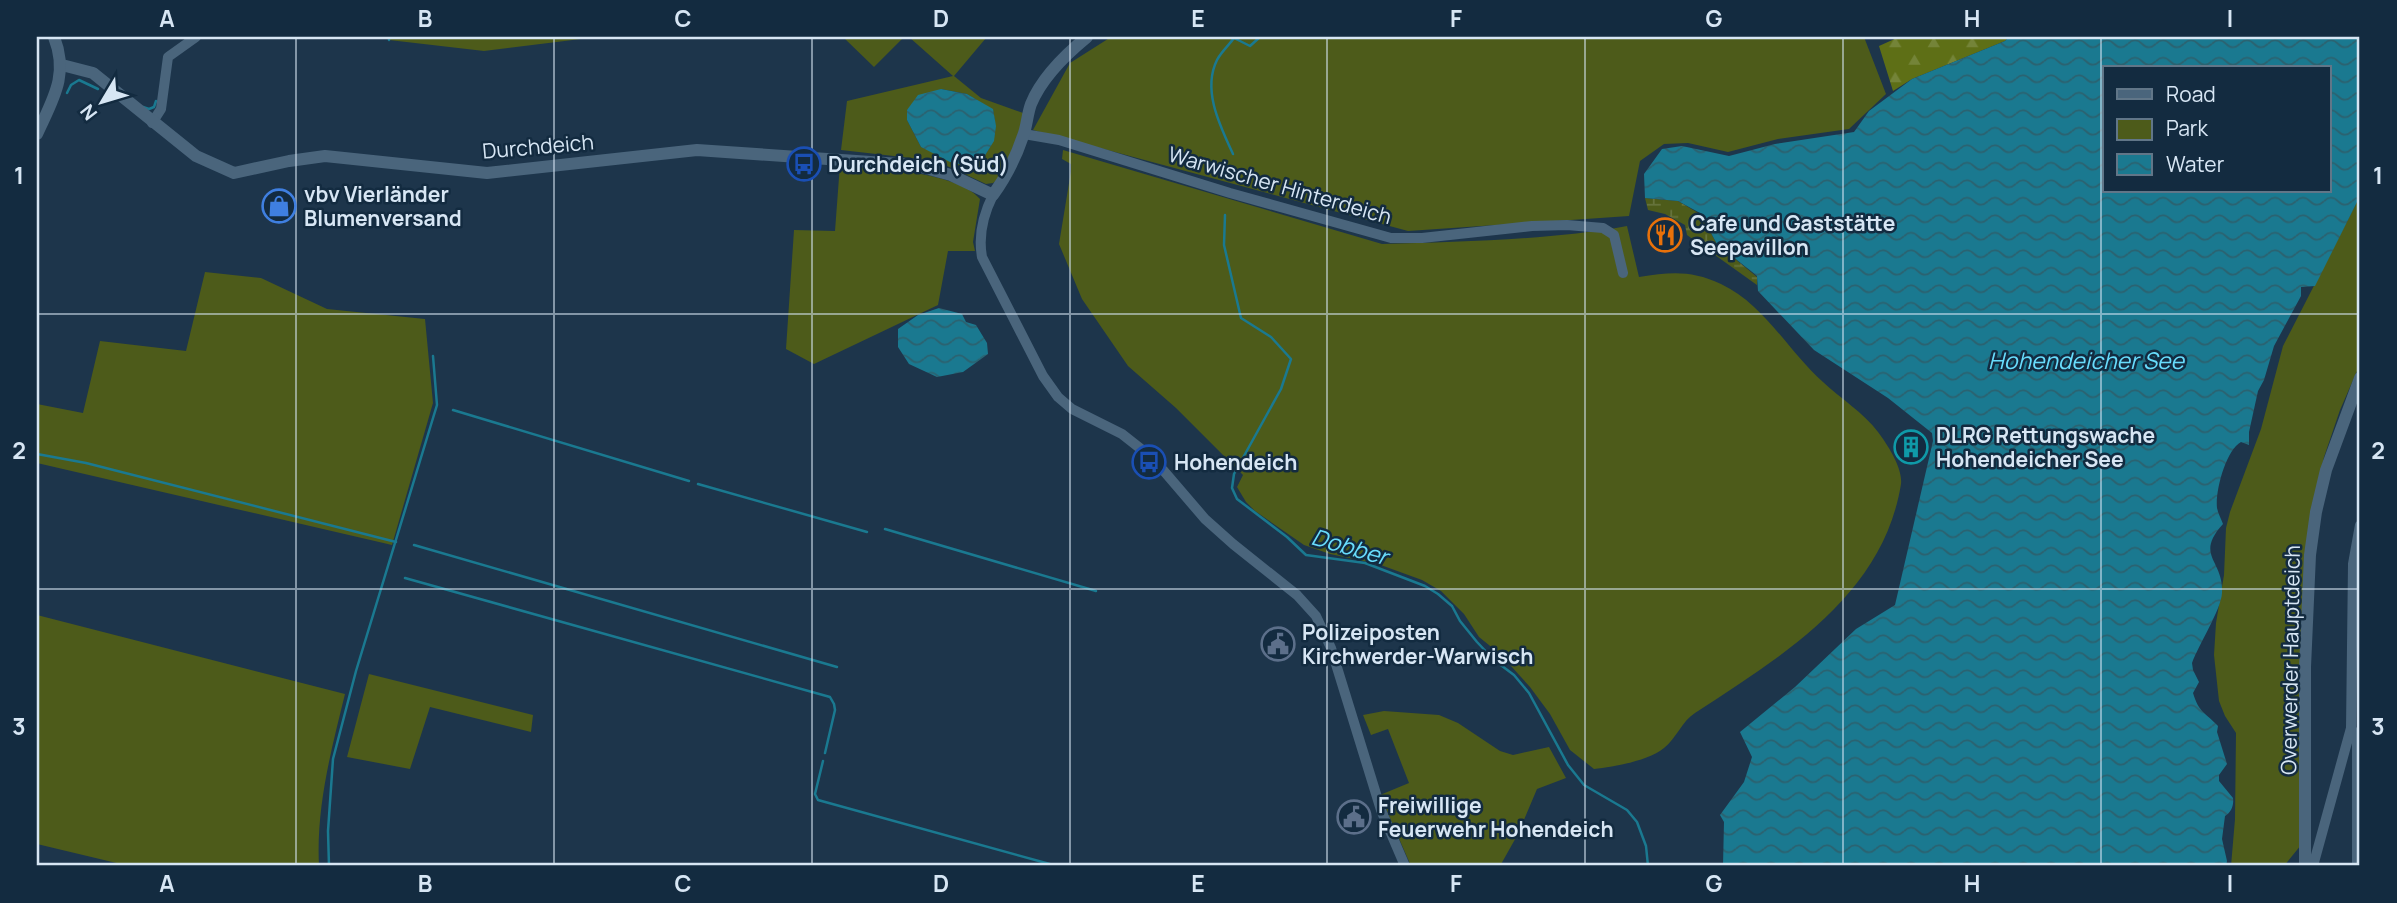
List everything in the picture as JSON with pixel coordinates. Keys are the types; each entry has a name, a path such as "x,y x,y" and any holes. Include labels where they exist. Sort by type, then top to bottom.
{"street":[{"path":"37,134 58,85 62,65 54,37"},
{"path":"152,123 161,109 168,57 196,37"},
{"path":"1087,37 1039,89 1028,113 1024,134 1006,177 993,195 983,223 980,242 982,257 1053,391 1072,409 1122,434 1142,449 1205,519 1297,595 1316,616 1331,648 1381,810 1405,866"},
{"name":"Durchdeich","path":"62,65 93,73 196,156 234,173 289,160 325,156 487,173 697,150 914,165 951,175 993,195"},
{"name":"Warwischer Hinterdeich","path":"1024,134 1059,140 1230,193 1391,238 1532,226 1603,228 1614,235 1623,273"},
{"name":"Overwerder Hauptdeich","path":"2305,866 2305,667 2310,555 2326,470 2360,377"},
{"path":"2313,866 2351,728 2353,564 2360,525"},
{"path":"2351,728 2357,738 2357,866"}],"green space":[{"path":"389,37 597,37 484,51 389,40"},
{"path":"843,37 904,37 874,67"},
{"path":"909,37 986,38 954,76 981,98 1026,114 1001,177 993,183 986,184 945,165 920,159 841,150 847,101 953,76","holes":["941,89 967,94 993,110 995,135 984,157 921,147 907,120 907,110"]},
{"path":"1111,37 1864,37 1886,94 1849,129 1778,139 1728,152 1688,143 1664,144 1640,161 1629,216 1408,231 1033,130 1070,63"},
{"path":"1899,37 2009,37 1912,79 1893,91 1879,46"},
{"path":"1063,150 1382,244 1536,237 1627,226 1639,277 1671,273 1690,274 1710,279 1737,293 1763,316 1810,369 1872,425 1894,456 1900,471 1901,484 1891,524 1873,559 1851,591 1794,645 1690,716 1668,744 1657,753 1630,763 1594,769 1570,750 1550,714 1530,687 1500,654 1479,637 1464,614 1441,591 1422,580 1378,564 1330,554 1304,545 1255,511 1237,487 1243,475 1176,408 1128,366 1082,299 1059,244 1071,171 1071,164 1062,159"},
{"path":"840,164 935,177 969,190 980,199 973,242 975,251 948,251 938,305 814,364 786,349 794,230 835,231"},
{"path":"2360,196 2360,364 2340,410 2324,457 2315,496 2301,845 2284,866 2231,866 2235,819 2236,733 2219,701 2214,655 2224,575 2226,528 2261,429 2283,346"},
{"path":"1645,198 1678,201 1700,214 1717,244 1757,277 1757,285 1687,235 1685,225 1665,214 1648,210"},
{"path":"205,272 261,278 327,309 425,319 433,403 392,545 37,463 37,404 83,413 100,341 186,351"},
{"path":"37,615 345,694 322,801 319,866 129,866 37,844"},
{"path":"369,674 533,715 531,732 430,707 410,769 347,757"},
{"path":"1384,711 1439,715 1458,723 1500,751 1513,755 1549,747 1566,778 1537,789 1518,834 1500,866 1411,866 1380,795 1409,783 1388,729 1371,735 1363,715"}],"water":[{"name":"Hohendeicher See","path":"2009,37 2360,37 2360,196 2315,286 2301,287 2301,296 2274,346 2258,391 2249,432 2249,445 2241,442 2231,453 2218,492 2217,508 2223,524 2215,535 2210,551 2219,573 2221,600 2192,663 2199,682 2193,693 2195,700 2218,726 2217,732 2227,764 2219,775 2219,781 2233,798 2232,808 2225,816 2222,839 2226,866 1723,866 1724,822 1720,815 1744,782 1752,757 1740,732 1795,687 1856,629 1895,605 1933,441 1932,433 1888,398 1814,350 1758,291 1757,276 1717,244 1700,213 1678,201 1645,198 1644,174 1662,149 1682,146 1729,156 1775,144 1854,132 1869,111 1912,79"},
{"path":"941,89 967,94 993,109 996,126 994,141 984,157 963,165 950,162 921,147 907,120 907,110 918,95"},
{"path":"939,308 962,314 966,322 976,325 987,343 988,354 963,372 937,377 909,364 898,347 898,329 918,315"}],"waterway":[{"name":"Dobber","path":"1233,154 1214,108 1211,83 1213,72 1219,57 1234,38 1250,46 1260,37"},
{"path":"67,93 71,85 79,80 98,89"},
{"path":"143,107 154,107 156,101"},
{"name":"Dobber","path":"1225,215 1224,245 1241,318 1271,337 1291,359 1281,389 1234,474 1232,488 1237,499 1306,555 1365,563 1425,586 1452,606 1477,642 1494,660 1514,675 1529,693 1568,765 1584,785 1627,810 1637,822 1646,846 1648,866"},
{"path":"329,866 328,831 333,759 356,671 437,405 433,356"},
{"path":"453,410 689,481"},
{"path":"37,454 86,463 396,542"},
{"path":"698,484 867,532"},
{"path":"885,529 1096,591"},
{"path":"414,545 837,667"},
{"path":"405,578 830,697 835,710 825,753"},
{"path":"823,761 815,794 818,800 1057,866"}],"place":[{"name":"Durchdeich (Süd)","path":"804,164"},
{"name":"vbv Vierländer Blumenversand","path":"279,206"},
{"name":"Cafe und Gaststätte Seepavillon","path":"1665,235"},
{"name":"DLRG Rettungswache Hohendeicher See","path":"1911,447"},
{"name":"Hohendeich","path":"1149,462"},
{"name":"Polizeiposten Kirchwerder-Warwisch","path":"1278,644"},
{"name":"Freiwillige Feuerwehr Hohendeich","path":"1354,817"}]}
